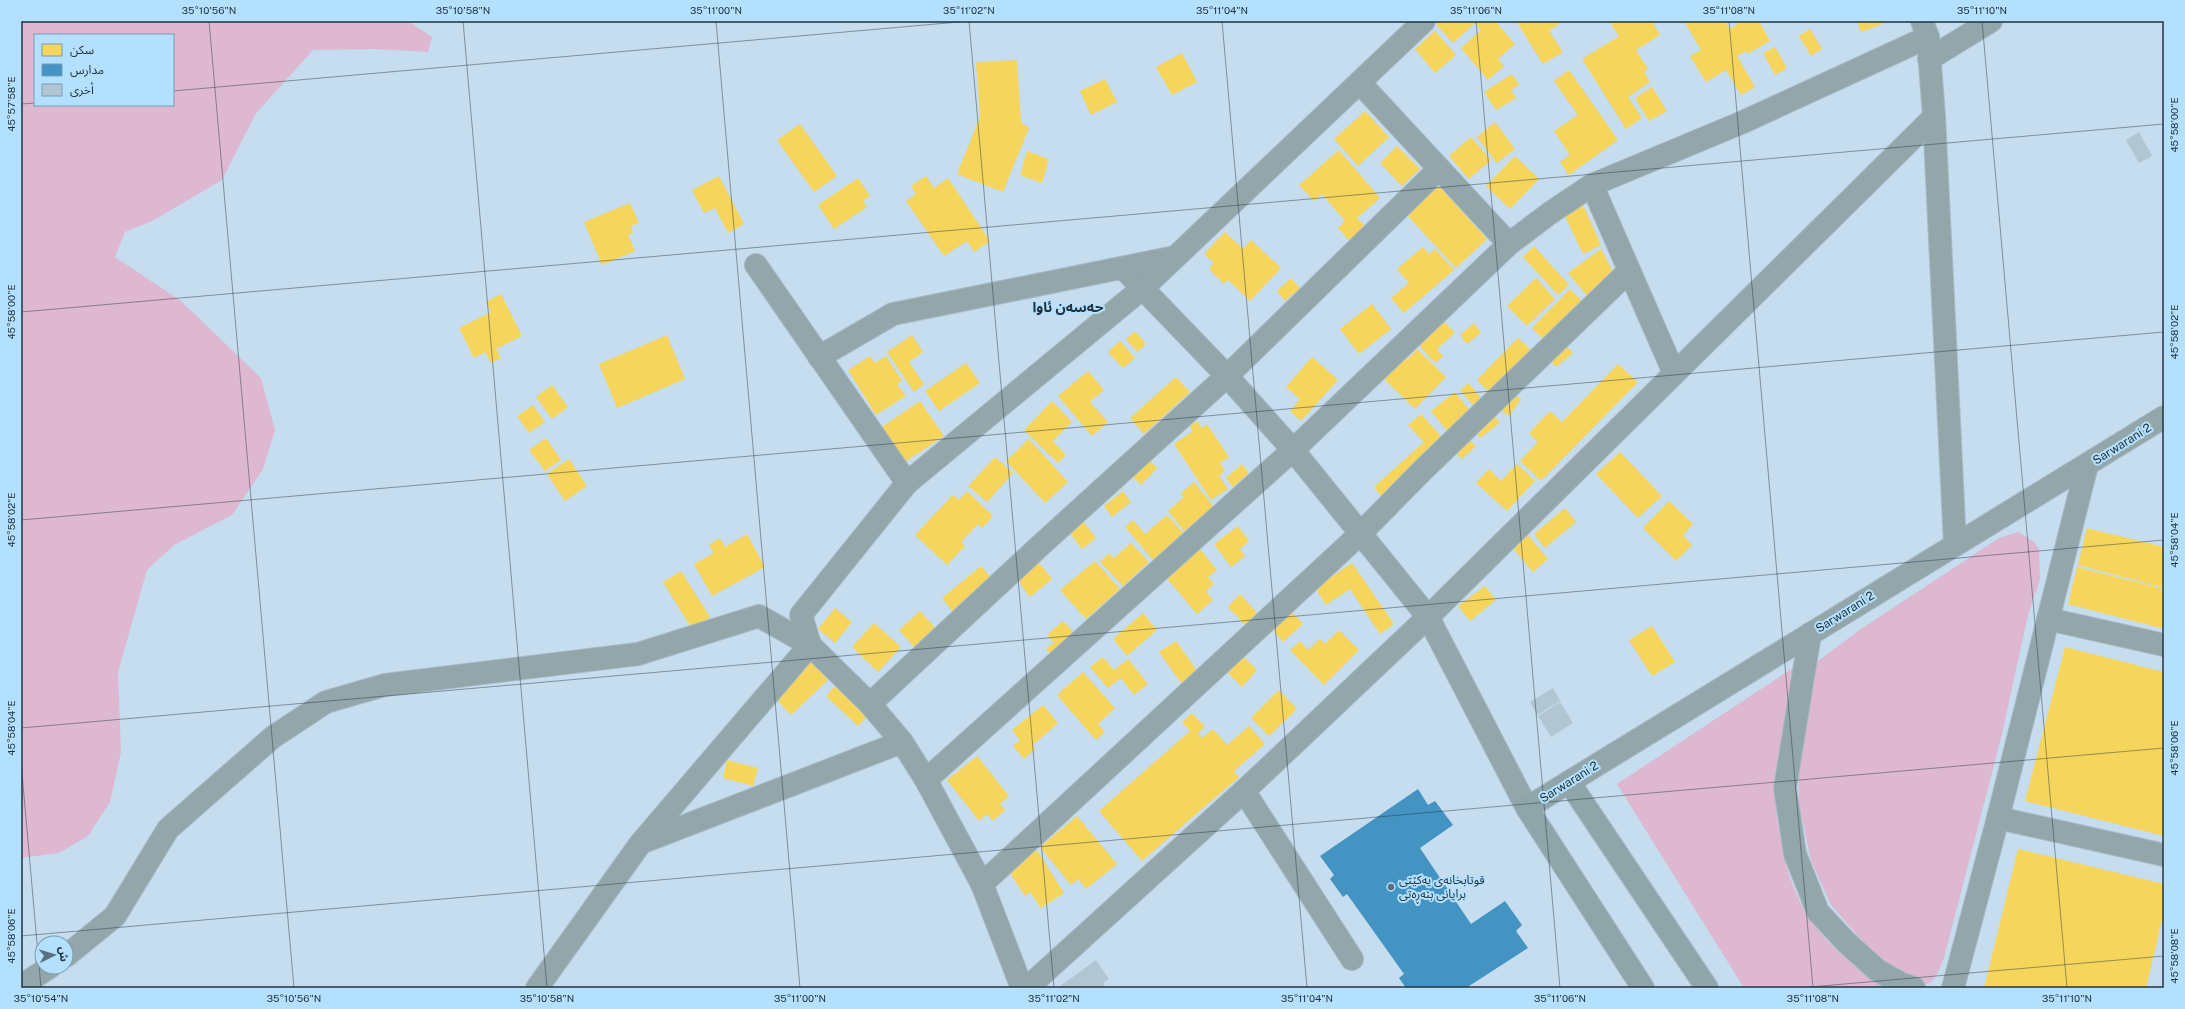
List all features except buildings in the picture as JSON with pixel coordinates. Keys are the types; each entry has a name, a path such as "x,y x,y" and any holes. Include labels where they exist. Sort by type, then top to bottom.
{"main road":[{"name":"Sarwarani 2","path":"1527,808 1569,782"},
{"path":"1569,782 1707,988"},
{"path":"1527,808 1643,988"}],"street":[{"path":"810,645 801,615 906,483 1144,287 1424,21"},
{"path":"1929,59 1991,21"},
{"path":"926,780 1293,450 1509,244 1592,185 1743,122 1925,29 1934,117 1955,544"},
{"path":"1360,83 1509,244"},
{"path":"1027,988 1244,792 1428,617 1934,117"},
{"path":"870,704 1043,543 1227,376 1439,168"},
{"path":"1592,185 1674,373"},
{"path":"819,357 893,314 1175,257"},
{"path":"756,265 906,483"},
{"path":"1123,268 1144,287 1227,376 1293,450 1428,617 1527,808"},
{"path":"982,884 1360,534 1422,471 1629,271"},
{"name":"Sarwarani 2","path":"1569,782 1955,544 2087,466 2164,417"},
{"path":"1953,988 1998,818 2087,466"},
{"path":"74,949 115,916 168,829 273,737 326,702 384,685 638,654 759,616 810,645 870,704 902,742 926,780 982,884 1022,988"},
{"path":"2048,619 2164,645"},
{"path":"1810,634 1785,788 1795,854 1818,912 1846,942 1877,970 1902,984 1914,988"},
{"path":"537,988 640,844 810,645"},
{"path":"640,844 902,742"},
{"path":"1244,792 1352,959"},
{"path":"1998,818 2164,855"},
{"path":"21,986 38,975"}],"shaded area":[{"path":"21,21 408,21 432,37 428,52 376,49 313,50 256,113 222,180 154,220 125,232 115,257 181,301 261,378 275,430 263,469 232,515 174,545 147,570 118,672 121,752 110,802 88,836 59,853 21,858"},
{"path":"2018,532 2033,541 2039,549 2040,579 2028,615 2002,734 1944,958 1934,979 1923,985 1886,965 1831,905 1811,861 1799,804 1798,743 1817,662 1858,631 1999,538"},
{"path":"1799,664 1776,781 1776,806 1779,831 1788,872 1807,914 1833,947 1869,975 1891,988 1744,988 1617,784"}],"place":[{"name":"قوتابخانەی یەکێتی برایانی بنەڕەتی","path":"1391,887"}],"district":[{"name":"حەسەن ئاوا","path":"1068,307"}]}
